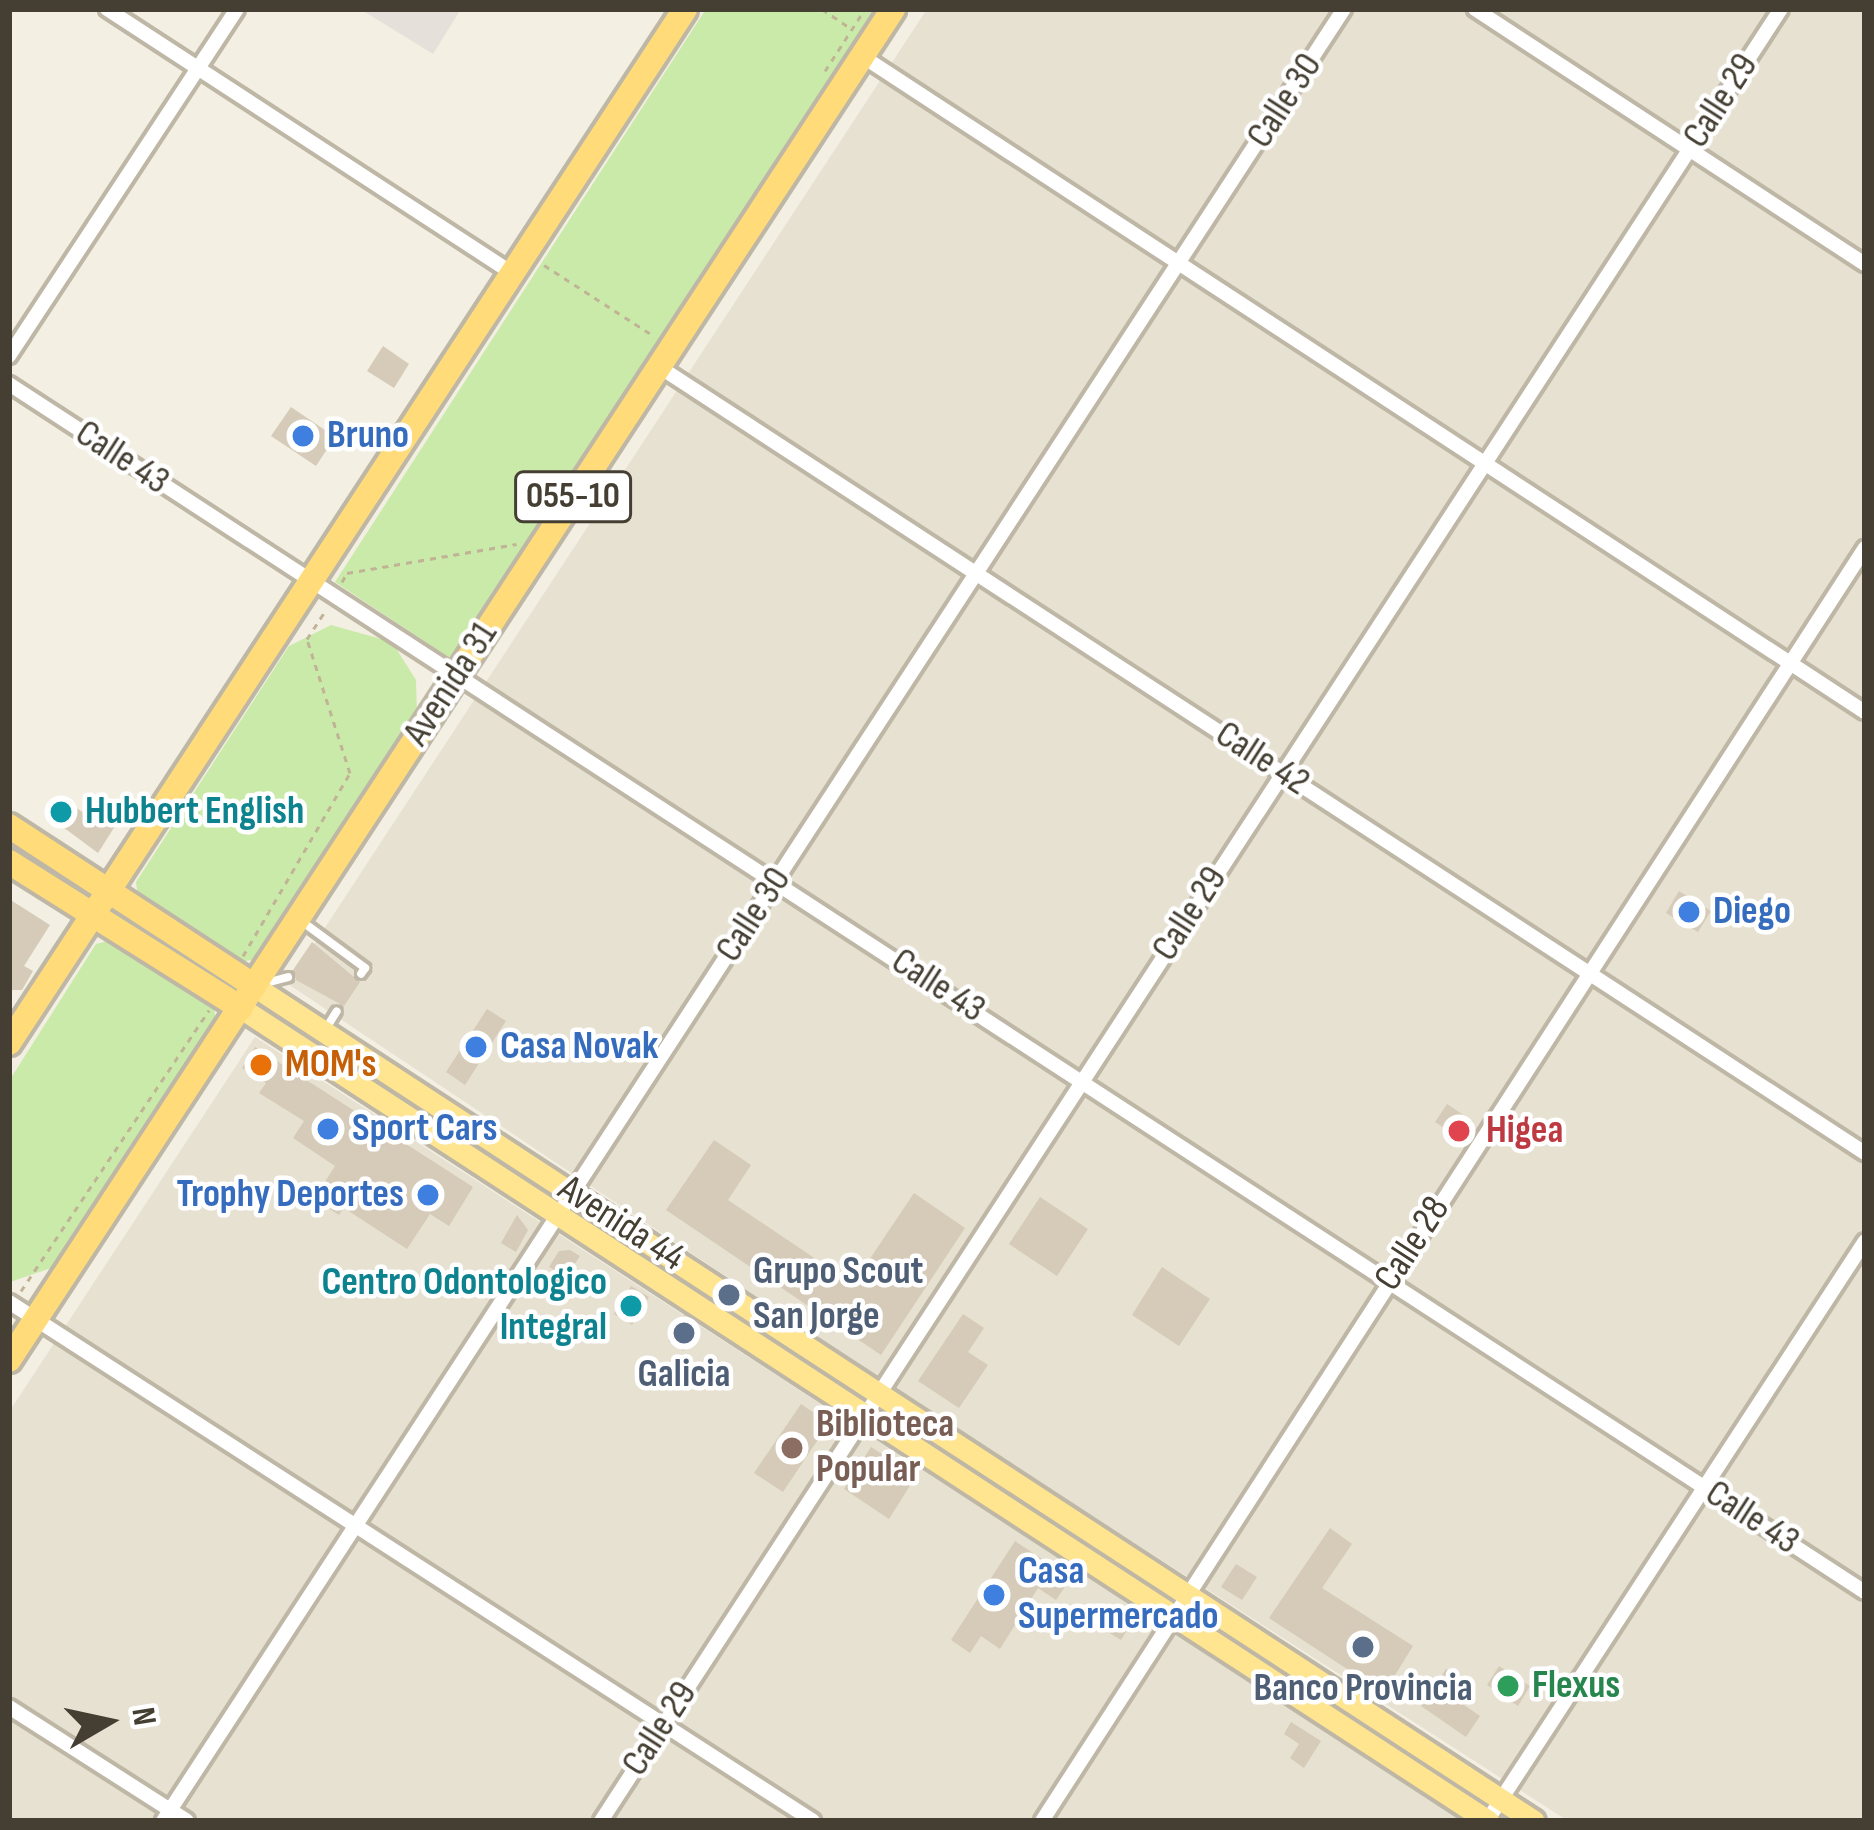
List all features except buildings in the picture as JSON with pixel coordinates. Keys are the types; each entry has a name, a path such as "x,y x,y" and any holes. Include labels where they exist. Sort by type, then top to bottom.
{"highway":[{"path":"9,1043 686,9"},
{"name":"Avenida 31","path":"9,1360 893,9"},
{"name":"Avenida 44","path":"9,826 107,890 248,997"},
{"name":"Avenida 44","path":"9,862 91,917 248,997"}],"main road":[{"name":"Avenida 44","path":"248,997 324,1031 1534,1821"},
{"name":"Avenida 44","path":"248,997 558,1214 1487,1821"}],"street":[{"path":"107,9 522,265"},
{"path":"9,356 237,9"},
{"name":"Calle 30","path":"166,1815 1345,9"},
{"path":"1474,9 1865,264"},
{"name":"Calle 29","path":"601,1821 1781,9"},
{"path":"867,49 1178,264 1865,712"},
{"name":"Calle 42","path":"664,357 976,573 1865,1153"},
{"name":"Calle 43","path":"9,384 1865,1592"},
{"name":"Calle 28","path":"1042,1821 1192,1599 1389,1281 1865,548"},
{"path":"1487,1821 1865,1241"},
{"path":"9,1302 813,1821"},
{"path":"9,1707 166,1815 187,1821"}],"lane":[{"path":"298,919 365,968 361,974"},
{"path":"248,997 288,977"},
{"path":"324,1031 337,1011"}],"path":[{"path":"822,9 867,49"},
{"path":"522,265 664,357"}],"shaded area":[{"path":"360,9 461,9 433,54"},
{"path":"927,9 1865,9 1865,1821 1568,1821 901,1393 288,984"},
{"path":"255,1037 1463,1821 9,1821 9,1412"}],"green space":[{"path":"706,9 880,9 456,662 335,582"},
{"path":"331,625 392,642 416,680 417,717 260,959 238,962 138,896 136,882 289,646"},
{"path":"112,940 214,1006 216,1022 63,1264 10,1282 9,1081 96,944"}],"place":[{"name":"Bruno","path":"303,436"},
{"name":"Hubbert English","path":"61,812"},
{"name":"Diego","path":"1689,912"},
{"name":"Casa Novak","path":"476,1047"},
{"name":"MOM's","path":"261,1065"},
{"name":"Sport Cars","path":"328,1129"},
{"name":"Higea","path":"1459,1131"},
{"name":"Trophy Deportes","path":"428,1195"},
{"name":"Grupo Scout San Jorge","path":"729,1295"},
{"name":"Centro Odontologico Integral","path":"631,1306"},
{"name":"Galicia","path":"684,1333"},
{"name":"Biblioteca Popular","path":"792,1448"},
{"name":"Casa Supermercado","path":"994,1595"},
{"name":"Banco Provincia","path":"1363,1647"},
{"name":"Flexus","path":"1508,1686"}]}
